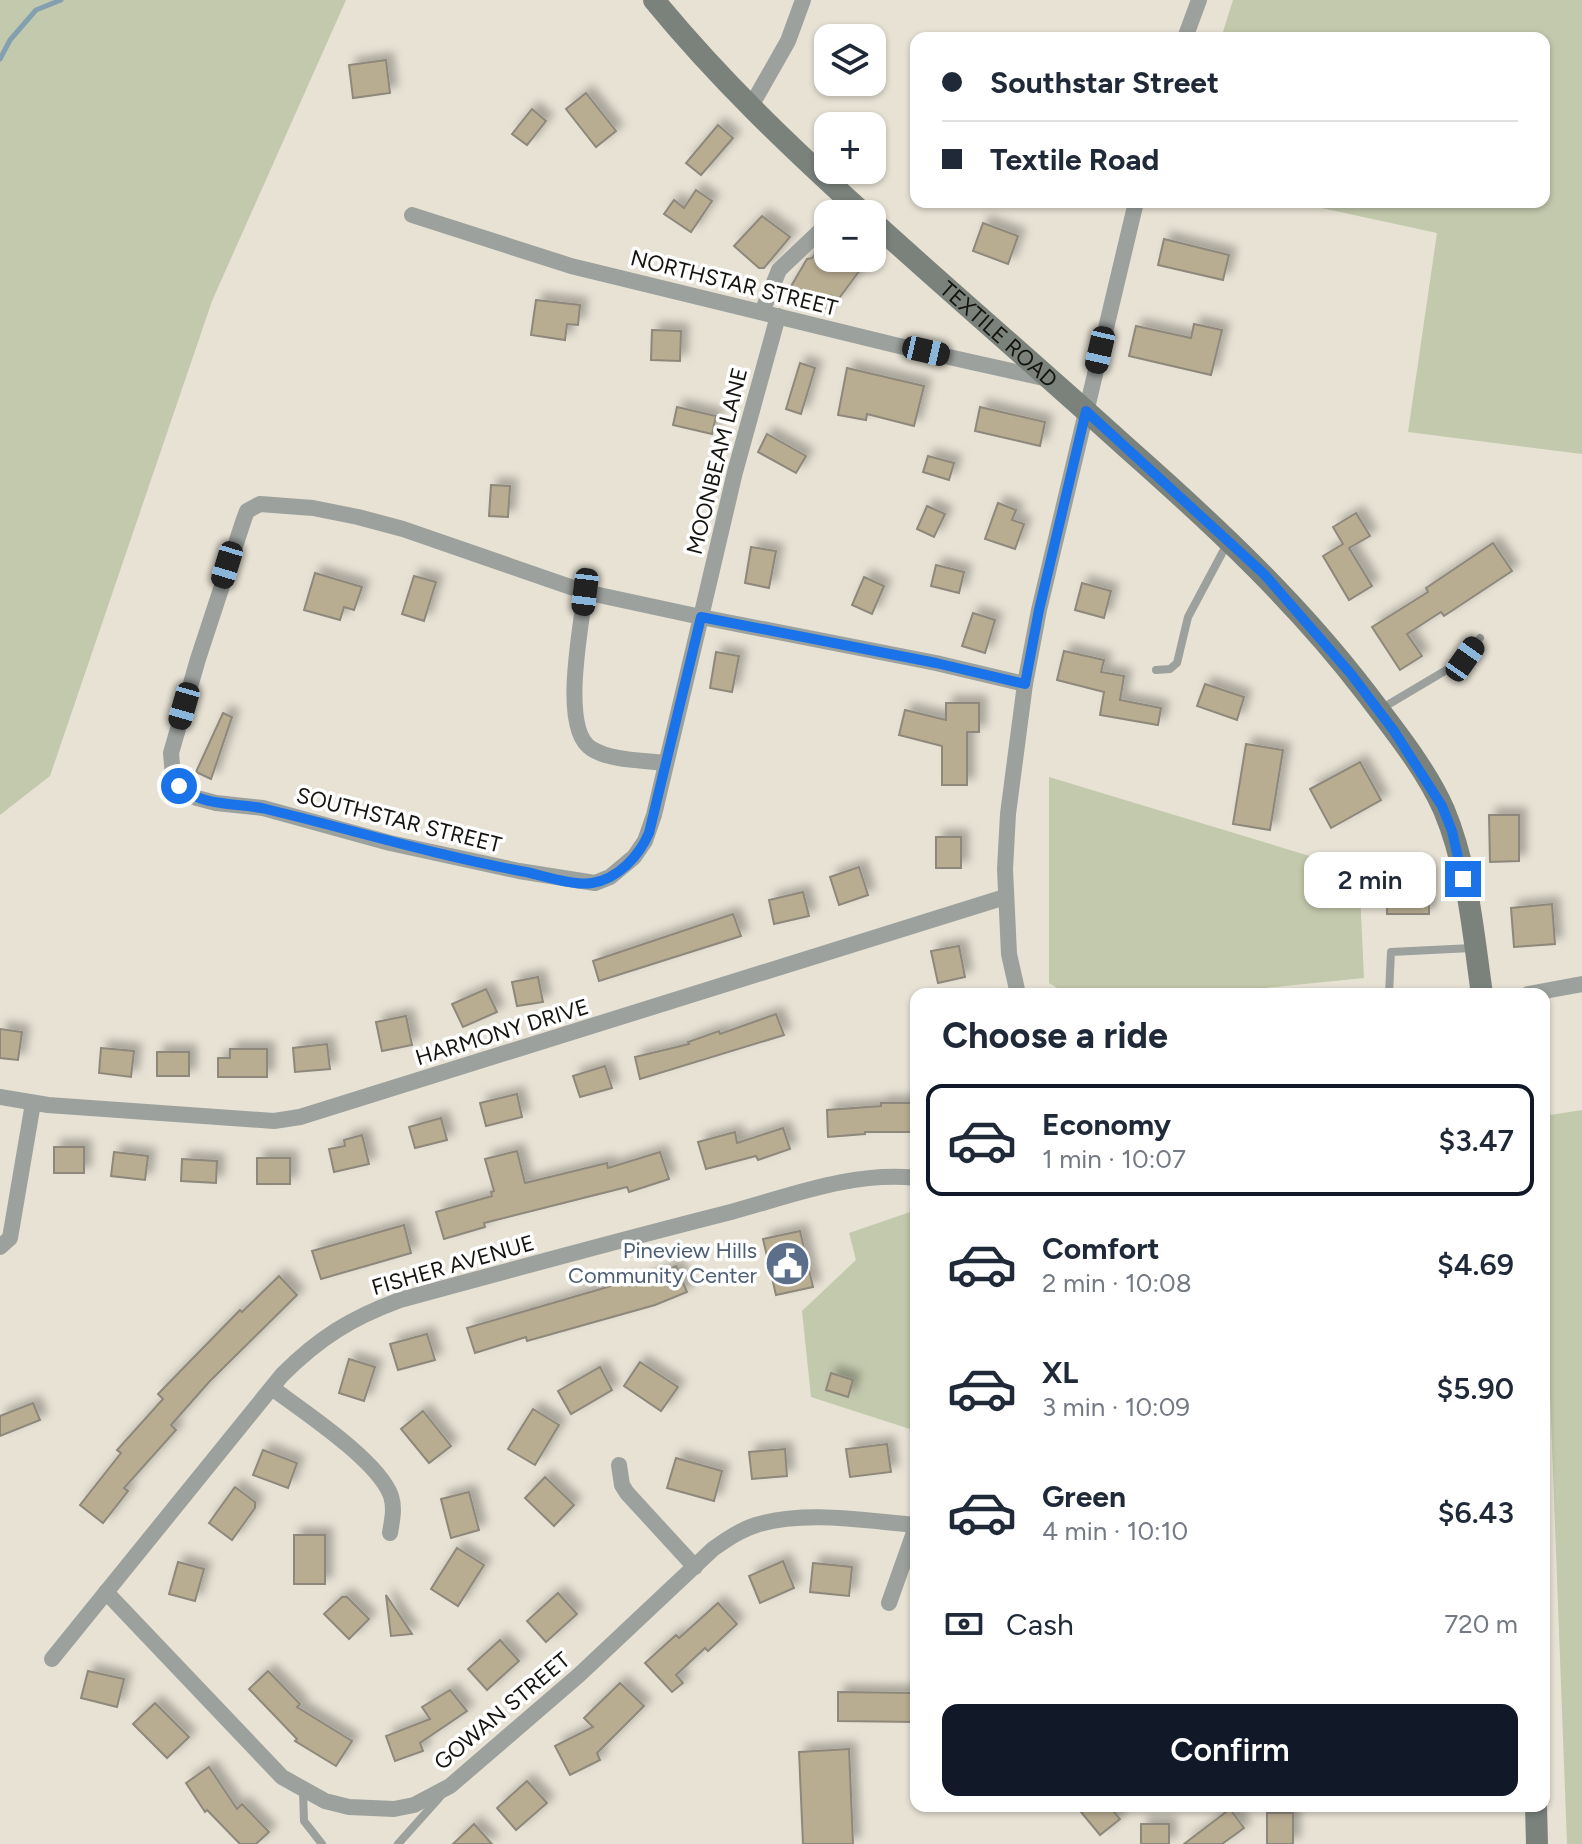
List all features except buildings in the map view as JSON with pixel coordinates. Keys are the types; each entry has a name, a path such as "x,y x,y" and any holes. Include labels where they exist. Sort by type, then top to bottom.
{"street":[{"path":"654,0 750,108 849,200"},
{"path":"750,108 788,41 803,0"},
{"path":"1187,32 1199,0"},
{"path":"1017,988 1009,954 1005,897 1008,814 1025,684 1039,610 1135,208"},
{"name":"NORTHSTAR STREET","path":"412,215 571,266 1050,379"},
{"name":"TEXTILE ROAD","path":"886,233 1229,540 1297,609 1378,710 1415,761 1442,806 1452,831 1469,903 1481,988"},
{"name":"MOONBEAM LANE","path":"701,617 779,270 814,237"},
{"name":"SOUTHSTAR STREET","path":"701,617 654,815 645,841 627,865 610,877 586,884 390,843 263,808 197,798 179,786 173,776 171,753 227,565 247,511 260,504 313,508 403,529 585,592 1025,684"},
{"path":"585,592 574,687 581,740 590,748 608,755 665,763"},
{"name":"HARMONY DRIVE","path":"0,1097 33,1103 274,1121 300,1117 1005,897"},
{"path":"1550,990 1582,984"},
{"path":"0,1247 10,1238 33,1103"},
{"name":"FISHER AVENUE","path":"52,1659 272,1388 307,1350 335,1329 367,1312 400,1300 838,1184 870,1178 910,1178"},
{"path":"272,1388 375,1470 391,1496 394,1510 390,1533"},
{"path":"619,1465 622,1485 627,1493 695,1567"},
{"name":"GOWAN STREET","path":"106,1592 282,1777 303,1791 349,1807 384,1810 414,1805 450,1786 579,1675 713,1549 733,1535 756,1525 808,1518 910,1526"},
{"path":"889,1603 910,1543"},
{"path":"1536,1812 1537,1844"}],"lane":[{"path":"1156,670 1170,669 1177,663 1188,617 1229,540"},
{"path":"1378,710 1465,659 1480,638"},
{"path":"1389,988 1391,952 1475,948"},
{"path":"398,1844 450,1786"},
{"path":"303,1791 304,1821 322,1844"}],"green space":[{"path":"0,0 346,0 212,301 50,776 0,815"},
{"path":"1233,0 1582,0 1582,454 1408,432 1437,233 1322,208 1550,208 1550,32 1223,32"},
{"path":"1049,777 1359,871 1364,978 1265,988 1057,988 1049,983"},
{"path":"1582,1110 1582,1844 1567,1844 1550,1392 1550,1115"},
{"path":"910,1212 910,1429 811,1397 802,1311 856,1260 849,1233"}],"waterway":[{"path":"0,59 10,40 36,10 61,0"}],"place":[{"name":"Pineview Hills Community Center","path":"788,1263"}],"route":[{"path":"179,786 188,794 216,803 263,808 390,843 519,871 586,884 610,877 627,865 649,833 701,617 936,663 1025,684 1039,610 1086,411 1264,574 1351,674 1415,761 1442,806 1452,831 1463,879"}]}
